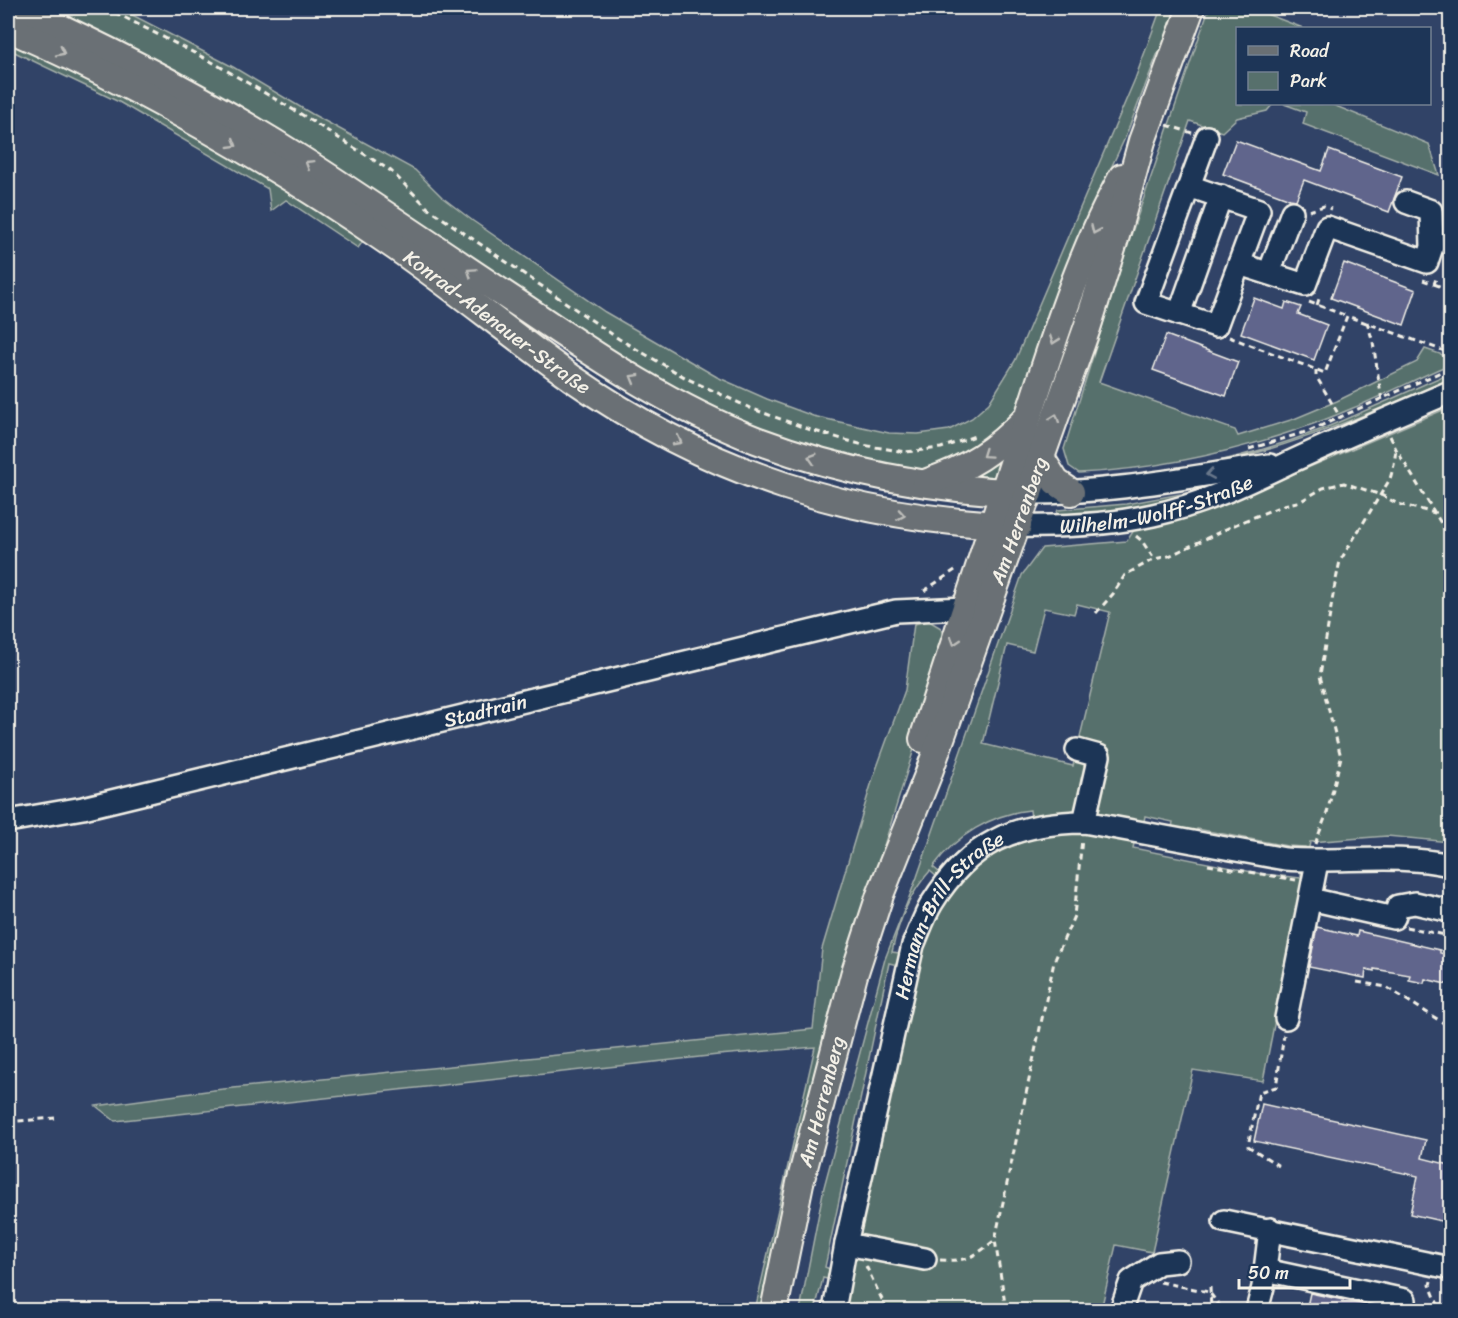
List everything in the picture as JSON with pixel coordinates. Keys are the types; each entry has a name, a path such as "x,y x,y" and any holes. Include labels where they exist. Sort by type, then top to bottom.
{"main road":[{"name":"Konrad-Adenauer-Straße","path":"18,8 70,31 183,90 307,163 578,344 676,402 756,440 868,474 921,484 1029,493"},
{"name":"Am Herrenberg","path":"880,895 928,775 1018,526 1115,239 1142,141 1191,8"},
{"name":"Konrad-Adenauer-Straße","path":"8,28 142,93 307,189 397,248 574,379 632,416 696,450 786,488 860,508 942,521 1018,526"},
{"name":"Am Herrenberg","path":"774,1311 803,1171 854,975 880,895 913,770 965,608 970,571 992,525 1004,492 1086,251 1104,209 1142,141"},
{"path":"921,484 958,470 992,451 1029,415"},
{"path":"1041,458 1056,482 1071,492"},
{"path":"942,521 958,532 970,546 975,563 970,571"}],"street":[{"path":"1189,186 1259,210 1216,326 1146,303 1207,137"},
{"path":"1179,314 1221,196"},
{"path":"1239,264 1305,285 1327,227 1427,262 1432,247 1431,211 1406,202"},
{"path":"1269,273 1292,212"},
{"name":"Wilhelm-Wolff-Straße","path":"1018,526 1076,526 1113,523 1154,515 1233,490 1288,463 1450,392"},
{"name":"Wilhelm-Wolff-Straße","path":"1029,493 1071,492 1147,485 1288,463"},
{"name":"Stadtrain","path":"8,821 83,808 896,611 965,608"},
{"path":"1077,750 1099,756 1084,822"},
{"name":"Hermann-Brill-Straße","path":"834,1311 852,1245 913,945 931,905 963,864 978,850 998,838 1025,827 1057,822 1084,822 1285,859 1313,861 1401,859 1433,861 1450,865"},
{"path":"1286,1018 1310,899 1313,861"},
{"path":"1310,899 1394,918 1398,906 1415,903 1450,911"},
{"path":"1224,1221 1450,1268"},
{"path":"1257,1311 1270,1229"},
{"path":"852,1245 926,1259"},
{"path":"1121,1311 1131,1281 1159,1263 1176,1269"},
{"path":"1265,1270 1405,1300"}],"path":[{"path":"106,8 212,62 391,171 429,209 619,339 688,380 750,408 863,445 905,452 941,448 975,435 992,451"},
{"path":"1447,8 1450,85"},
{"path":"1162,124 1207,137"},
{"path":"1434,284 1438,274"},
{"path":"1413,277 1450,290"},
{"path":"1317,305 1321,294"},
{"path":"1300,298 1450,352"},
{"path":"1231,327 1227,336 1325,373 1347,316"},
{"path":"1366,322 1373,342 1384,420 1396,449 1450,538"},
{"path":"1242,451 1309,431 1450,368"},
{"path":"1316,370 1316,376 1340,417"},
{"path":"1313,861 1341,757 1320,676 1334,590 1340,561 1381,495 1394,465 1396,449"},
{"path":"1096,613 1125,576 1154,559 1169,556 1239,523 1284,505 1301,501 1323,488 1344,483 1381,495 1398,504 1435,513"},
{"path":"922,593 970,571"},
{"path":"1006,1311 995,1240 1054,962 1074,916 1084,822"},
{"path":"1394,918 1399,926 1450,936"},
{"path":"1358,982 1386,987 1450,1027"},
{"path":"1279,1166 1248,1146 1259,1092 1276,1087 1286,1018"},
{"path":"8,1122 55,1118"},
{"path":"926,1259 960,1261 974,1257 995,1240"},
{"path":"852,1245 887,1311"},
{"path":"1173,1285 1176,1269"},
{"path":"1153,1281 1209,1292 1223,1311"},
{"path":"1431,1285 1440,1311"},
{"path":"1210,1287 1211,1311"}],"green space":[{"path":"40,8 119,8 233,67 312,114 415,170 443,198 473,221 605,312 717,377 813,416 889,433 918,434 949,430 972,418 989,403 1015,361 1135,79 1161,8 1181,8 1174,30 1157,55 1125,138 1088,217 1016,408 997,432 971,452 942,465 912,471 778,438 675,390"},
{"path":"1209,8 1251,8 1300,27 1236,27 1236,105 1272,105 1267,111 1237,118 1222,132 1190,121 1099,382 1235,430 1238,436 1294,419 1337,401 1417,362 1425,349 1446,356 1450,364 1337,415 1245,446 1163,464 1079,473 1069,466 1064,449 1129,241"},
{"path":"8,38 203,138 364,240 358,248 286,200 271,211 268,189 119,102 8,49"},
{"path":"1287,105 1333,105 1429,144 1439,175 1303,124 1306,112"},
{"path":"1450,373 1450,379 1380,409 1274,448 1201,467 1119,482 1076,481 1138,476 1229,459 1317,431"},
{"path":"1450,407 1450,842 1387,836 1310,842 1263,1081 1193,1070 1152,1252 1116,1245 1101,1310 824,1310 831,1280 823,1278 815,1310 800,1310 824,1187 885,959 917,877 1022,575 1042,548 1127,541 1134,530 1197,513","holes":["1077,604 1110,612 1073,766 983,744 1007,645 1033,651 1044,608 1074,614","1030,810 1031,818 1005,825 980,836 958,852 939,872 933,867 963,836 1002,816","1145,816 1173,822 1171,833 1143,827","1197,829 1287,846 1305,847 1305,858 1195,838","1135,839 1263,866 1301,870 1301,878 1262,874 1133,848","930,871 937,877 916,909 900,953 892,952 901,919","889,963 898,965 832,1270 825,1267"]},
{"path":"989,459 1007,461 999,483 951,479"},
{"path":"1219,487 1164,506 1054,519 1058,510 1126,504"},
{"path":"929,621 941,628 945,649 851,952 765,1310 755,1310 815,1047 718,1055 115,1121 96,1106 214,1090 813,1029 822,949 873,778 905,690 914,624"}],"building":[{"path":"1236,140 1321,171 1329,150 1402,177 1389,212 1304,180 1296,200 1290,199 1223,174"},
{"path":"1344,263 1416,290 1404,325 1331,298"},
{"path":"1254,298 1284,309 1286,302 1301,307 1298,314 1327,325 1314,360 1241,333"},
{"path":"1166,335 1238,362 1226,396 1153,370"},
{"path":"1317,927 1357,936 1358,931 1440,950 1440,953 1450,955 1450,985 1425,979 1424,983 1409,980 1410,975 1374,969 1374,971 1366,969 1365,978 1309,967"},
{"path":"1262,1104 1426,1140 1422,1158 1450,1165 1450,1223 1410,1214 1418,1176 1254,1141"},
{"path":"1310,1293 1367,1305 1367,1311 1306,1311"}]}
